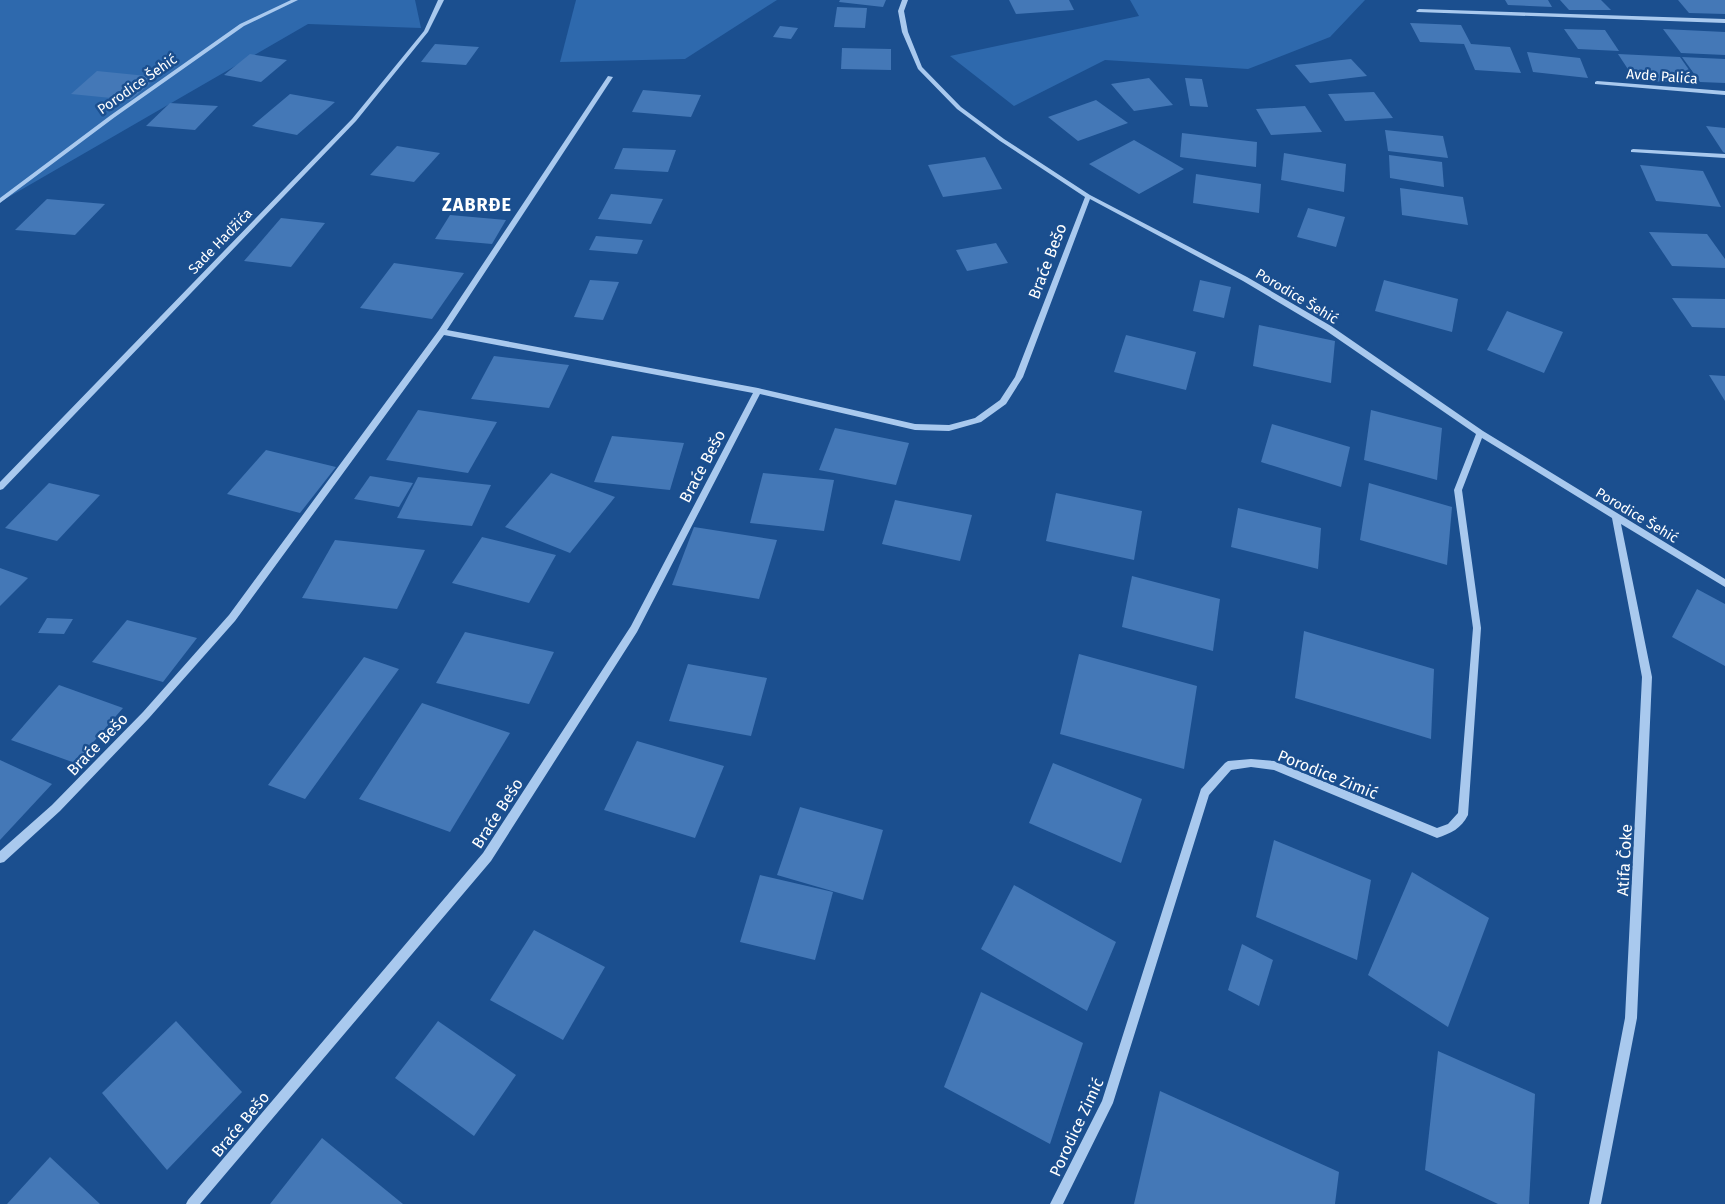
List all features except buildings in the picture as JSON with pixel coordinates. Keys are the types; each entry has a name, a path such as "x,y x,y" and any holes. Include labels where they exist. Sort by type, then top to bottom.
{"street":[{"name":"Porodice Šehić","path":"0,201 113,116 242,25 295,0"},
{"name":"Sade Hadžića","path":"0,486 354,120 426,31 441,0"},
{"name":"Porodice Šehić","path":"905,0 900,11 905,32 920,68 959,108 1002,140 1088,196 1245,279 1320,323 1480,433 1725,583"},
{"path":"1419,11 1725,21"},
{"name":"Braće Bešo","path":"0,858 56,808 146,715 232,618 442,332 610,77"},
{"name":"Avde Palića","path":"1597,83 1725,93"},
{"path":"1634,151 1725,156"},
{"name":"Braće Bešo","path":"442,332 758,391 915,426 949,428 978,420 1003,402 1019,377 1088,196"},
{"name":"Braće Bešo","path":"192,1204 487,858 634,629 758,391"},
{"name":"Porodice Zimić","path":"1056,1204 1107,1103 1205,792 1228,766 1251,763 1274,766 1437,833 1451,828 1463,815 1477,628 1458,490 1480,433"},
{"name":"Atifa Čoke","path":"1595,1204 1631,1018 1647,677 1616,518"}],"shaded area":[{"path":"0,0 415,0 421,28 308,24 0,202"},
{"path":"576,0 777,0 685,59 560,62"},
{"path":"1130,0 1365,0 1330,37 1248,69 1105,60 1014,106 950,56 1139,16"}],"district":[{"name":"ZABRĐE","path":"477,205"}]}
